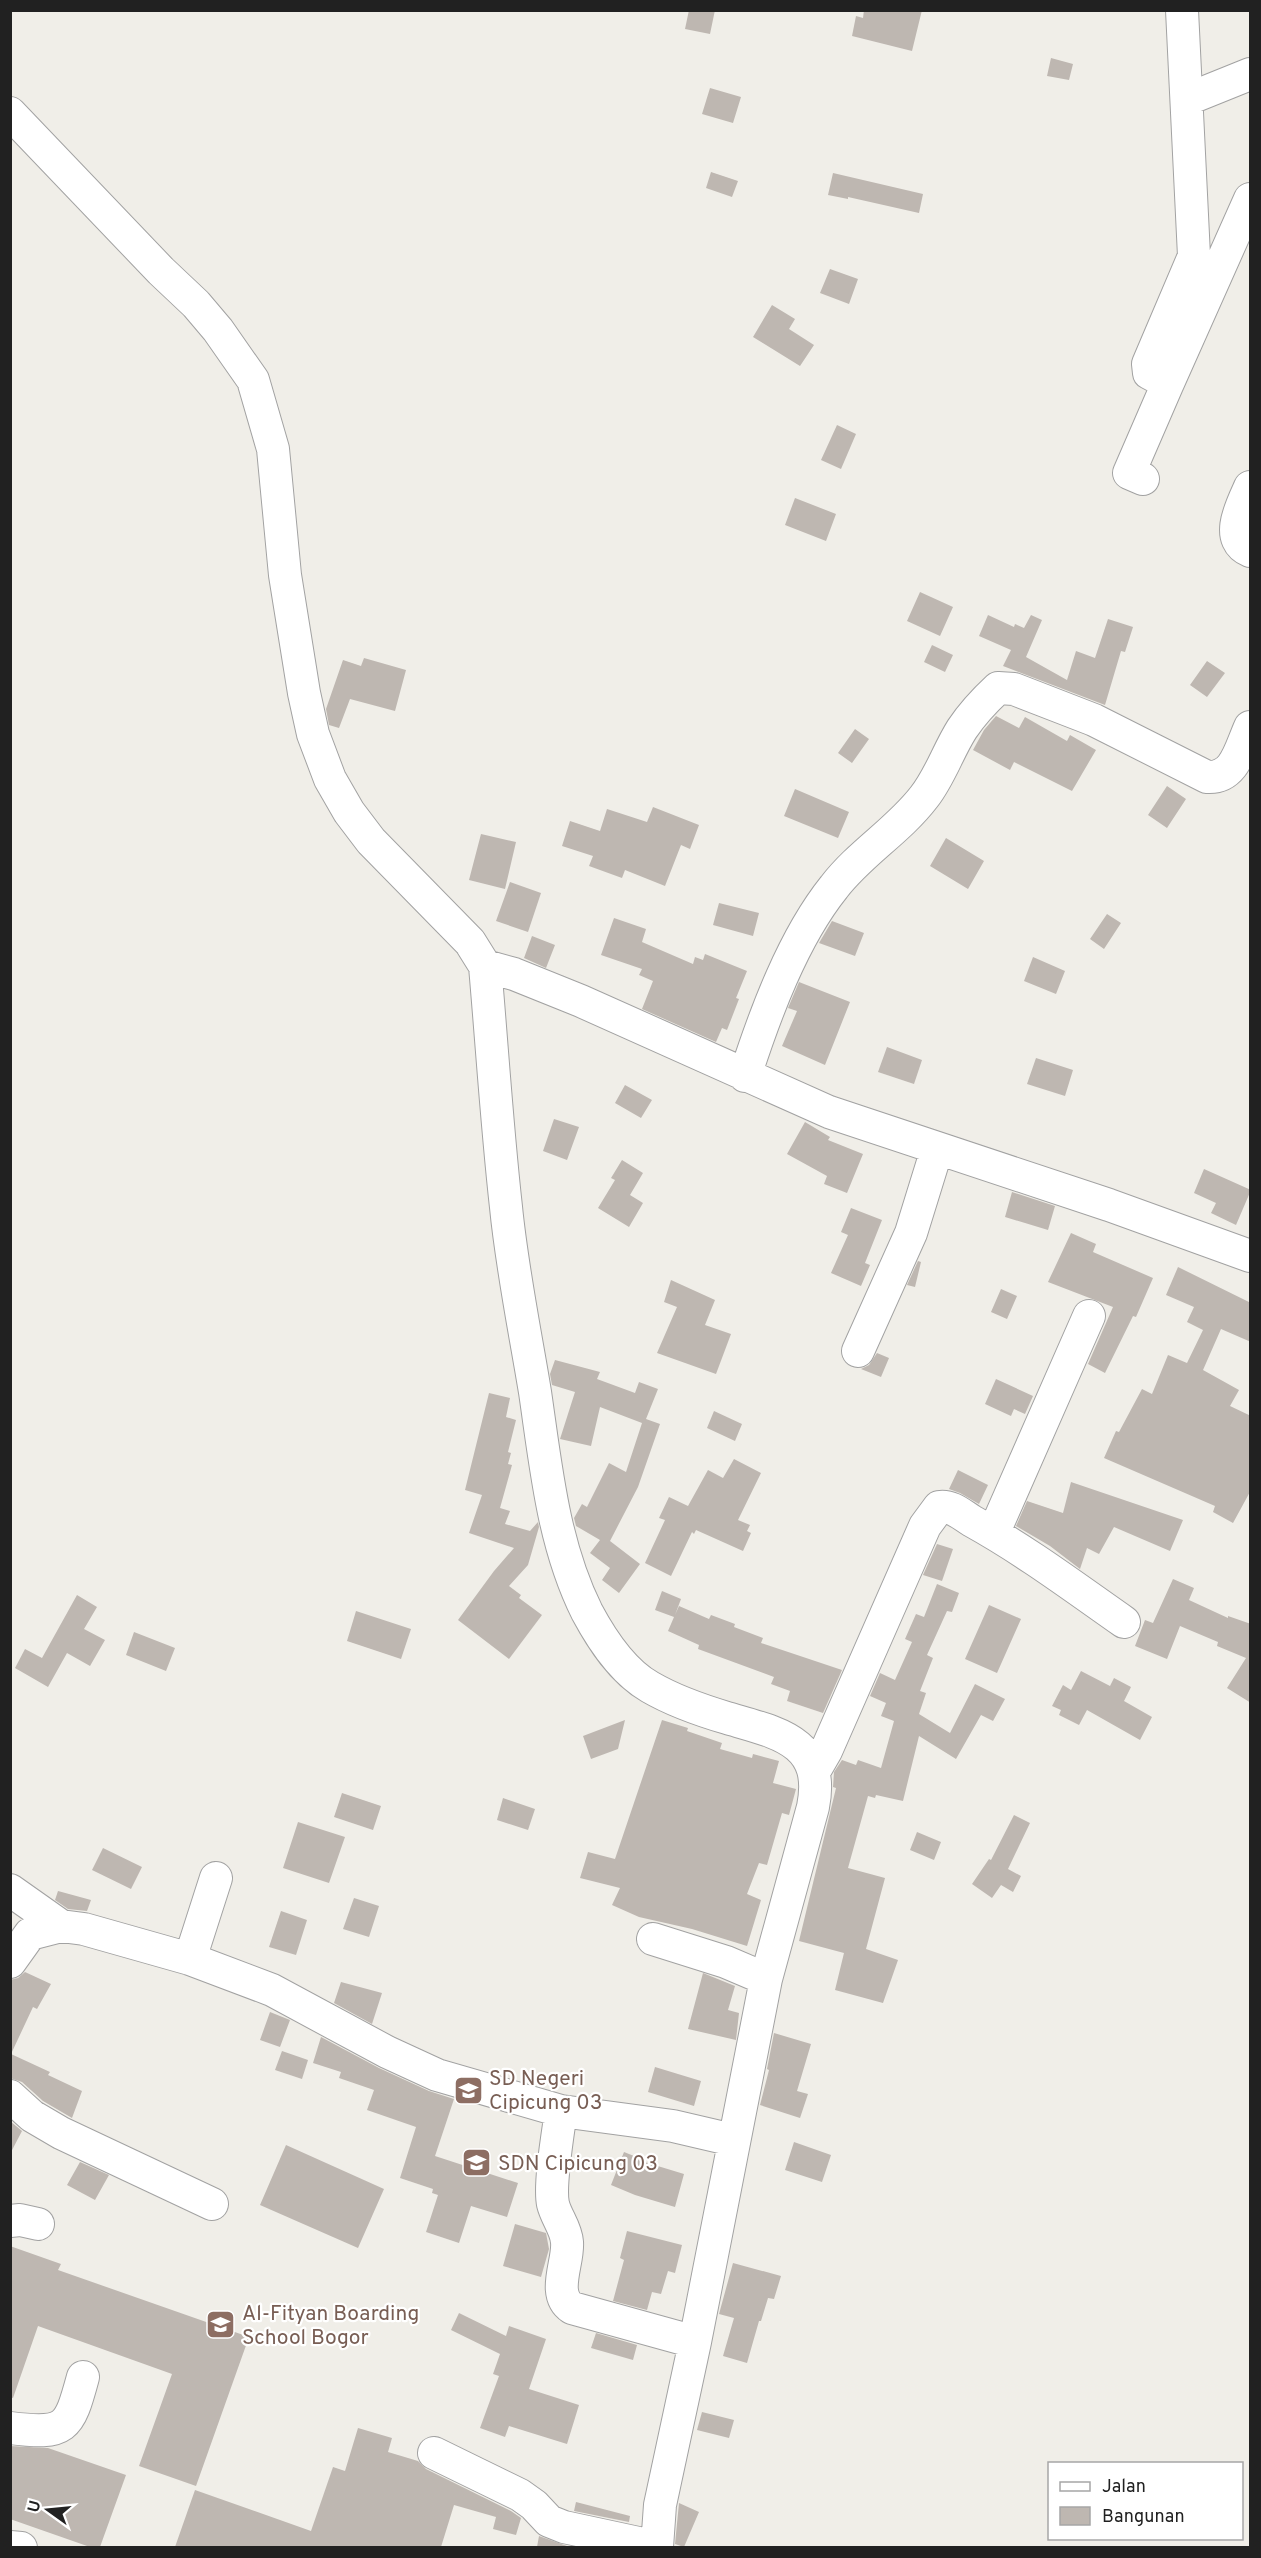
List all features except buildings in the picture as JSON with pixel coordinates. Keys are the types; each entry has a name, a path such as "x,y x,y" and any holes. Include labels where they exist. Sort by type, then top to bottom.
{"street":[{"path":"1182,10 1188,99 1207,261"},
{"path":"1188,99 1251,74"},
{"path":"10,113 161,271 196,304 218,330 253,380 273,449 285,575 304,693 313,734 330,779 349,812 371,841 470,942 485,966 506,1209 547,1474 562,1552 577,1591 601,1637 623,1665 647,1685 682,1703 787,1738 805,1753 815,1770 817,1786 813,1807 766,1979 733,2140 695,2342 660,2505 657,2547 564,2527 549,2521 534,2505 520,2495 434,2453"},
{"path":"1143,479 1129,473 1168,383 1207,261 1251,199"},
{"path":"1251,487 1238,515 1236,535 1246,549 1251,551"},
{"path":"745,1076 764,1016 807,928 818,911 841,879 906,819 926,794 962,728 980,705 998,688 1014,689 1094,720 1207,777 1220,778 1230,771 1251,728"},
{"path":"485,966 514,974 581,1001 829,1112 1138,1215 1251,1256"},
{"path":"858,1351 911,1233 937,1149"},
{"path":"994,1532 1089,1316"},
{"path":"815,1770 933,1512 939,1506 952,1508 994,1532 1044,1564 1124,1622"},
{"path":"190,1959 216,1878"},
{"path":"10,1890 61,1926"},
{"path":"10,1962 30,1934 61,1926 84,1929 190,1959 272,1990 387,2052 437,2075 561,2111 673,2126 733,2140"},
{"path":"653,1939 726,1962 766,1979"},
{"path":"10,2096 32,2116 61,2133 212,2204"},
{"path":"561,2111 552,2202 568,2244 562,2286 564,2302 572,2308 695,2342"},
{"path":"10,2428 38,2432 50,2430 68,2422 74,2412 83,2377"},
{"path":"10,2547 21,2547"}],"place":[{"name":"SD Negeri Cipicung 03","path":"468,2090"},
{"name":"SDN Cipicung 03","path":"477,2163"},
{"name":"Al-Fityan Boarding School Bogor","path":"221,2325"}]}
